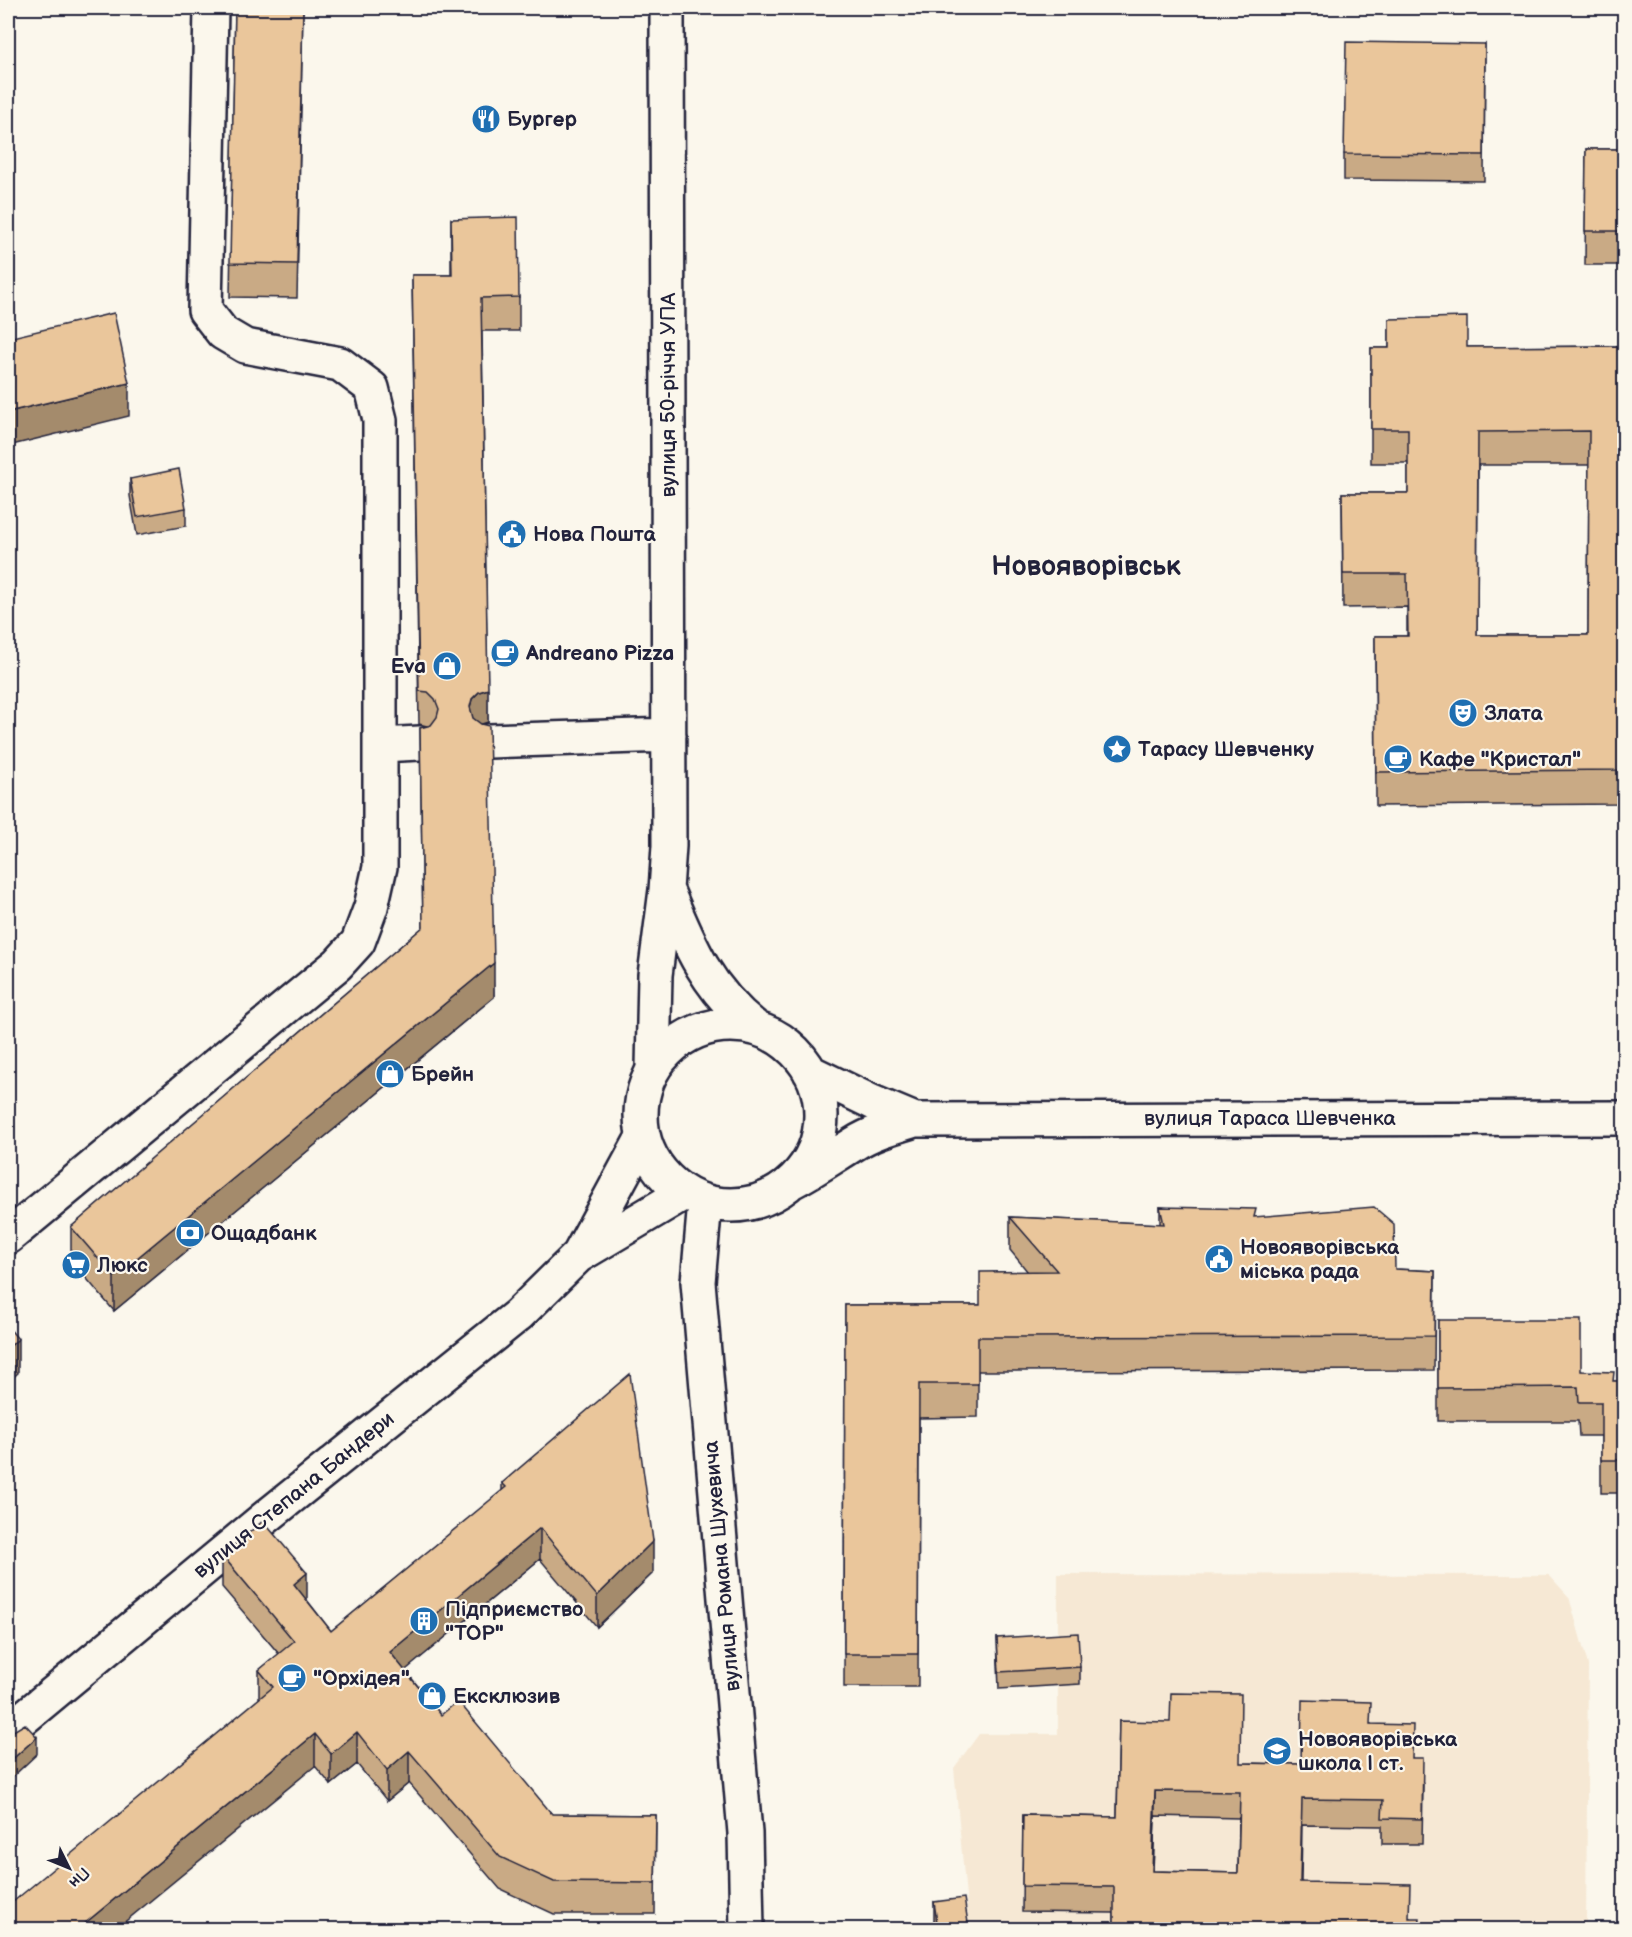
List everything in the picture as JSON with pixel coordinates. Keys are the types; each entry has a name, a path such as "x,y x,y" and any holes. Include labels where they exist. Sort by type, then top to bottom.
{"street":[{"path":"8,1237 338,964 358,942 371,907 380,867 380,420 372,388 340,364 245,346 223,333 205,310 211,8"},
{"name":"вулиця 50-річчя УПА","path":"653,1068 655,975 669,846 667,8"},
{"path":"489,741 669,735"},
{"path":"380,745 420,743"},
{"name":"вулиця 50-річчя УПА","path":"666,890 696,958 714,987 735,1011 756,1028"},
{"path":"733,1025 756,1028 778,1038 796,1053 810,1072 819,1093 822,1117 818,1141 808,1162 793,1181 774,1195 752,1203 728,1206 695,1198 665,1178 651,1159 643,1137 640,1114 644,1090 653,1068 668,1050 687,1036 709,1027 733,1025"},
{"name":"вулиця Тараса Шевченка","path":"810,1072 872,1102 915,1119"},
{"name":"вулиця Тараса Шевченка","path":"793,1181 820,1167 855,1143 915,1119 1624,1118"},
{"name":"вулиця Степана Бандери","path":"8,1731 265,1518 518,1315 578,1256 643,1137"},
{"name":"вулиця Степана Бандери","path":"578,1256 695,1198"},
{"name":"вулиця Романа Шухевича","path":"695,1198 698,1282 745,1833 747,1929"}],"shaded area":[{"name":"Новояворівська школа І ст.","path":"1058,1574 1549,1575 1569,1597 1588,1665 1586,1929 969,1929 954,1768 979,1734 1058,1734"}],"building":[{"path":"235,8 303,8 297,264 230,263"},
{"path":"1346,42 1485,44 1484,155 1344,154"},
{"path":"1586,149 1624,149 1624,231 1585,231"},
{"path":"518,217 519,297 481,298 488,689 479,692 472,699 470,707 473,718 489,726 494,963 114,1277 71,1227 423,927 420,728 431,725 439,709 435,699 428,692 419,691 412,275 452,275 451,219"},
{"path":"114,313 129,383 8,412 8,338"},
{"path":"1467,317 1467,347 1624,346 1624,770 1376,772 1375,636 1408,636 1407,574 1343,574 1342,493 1408,493 1408,429 1371,429 1371,348 1389,348 1389,319","holes":["1589,431 1588,635 1477,635 1478,432"]},
{"path":"179,469 186,508 137,517 130,479"},
{"path":"1160,1207 1256,1209 1254,1217 1374,1207 1394,1224 1395,1269 1435,1271 1434,1336 978,1337 978,1384 919,1384 918,1654 844,1654 845,1305 980,1305 980,1272 1057,1271 1010,1217 1164,1224"},
{"path":"1438,1320 1581,1320 1581,1371 1614,1372 1613,1381 1624,1381 1624,1460 1601,1460 1601,1402 1579,1402 1578,1387 1438,1388"},
{"path":"8,1327 18,1339 8,1348"},
{"path":"630,1374 653,1541 597,1596 540,1528 390,1652 441,1715 458,1701 552,1814 656,1815 655,1883 554,1882 500,1857 409,1751 387,1770 357,1732 331,1754 315,1734 78,1929 8,1929 8,1906 273,1687 259,1670 294,1641 222,1555 263,1521 307,1573 294,1584 331,1631 506,1487 502,1483"},
{"path":"1078,1633 1080,1667 999,1672 997,1638"},
{"path":"1171,1693 1241,1694 1240,1763 1301,1764 1302,1700 1371,1702 1370,1724 1413,1725 1412,1758 1423,1758 1422,1819 1382,1818 1383,1800 1302,1799 1300,1882 1410,1884 1409,1918 1420,1918 1419,1929 1298,1929 1298,1926 1243,1925 1242,1929 1114,1929 1114,1887 1022,1886 1023,1815 1117,1817 1119,1721 1170,1722","holes":["1155,1791 1240,1792 1238,1873 1152,1871"]},
{"path":"25,1724 37,1737 8,1763 8,1731 12,1732"},
{"path":"964,1898 969,1929 938,1929 934,1902"}],"place":[{"name":"Бургер","path":"486,119"},
{"name":"Нова Пошта","path":"512,534"},
{"name":"Andreano Pizza","path":"505,653"},
{"name":"Eva","path":"447,666"},
{"name":"Злата","path":"1463,713"},
{"name":"Тарасу Шевченку","path":"1117,749"},
{"name":"Кафе \"Кристал\"","path":"1398,759"},
{"name":"Брейн","path":"390,1074"},
{"name":"Ощадбанк","path":"190,1233"},
{"name":"Новояворівська міська рада","path":"1219,1259"},
{"name":"Люкс","path":"76,1265"},
{"name":"Підприємство \"ТОР\"","path":"424,1621"},
{"name":"\"Орхідея\"","path":"292,1678"},
{"name":"Ексклюзив","path":"432,1696"},
{"name":"Новояворівська школа І ст.","path":"1277,1751"}],"district":[{"name":"Новояворівськ","path":"1086,567"}]}
